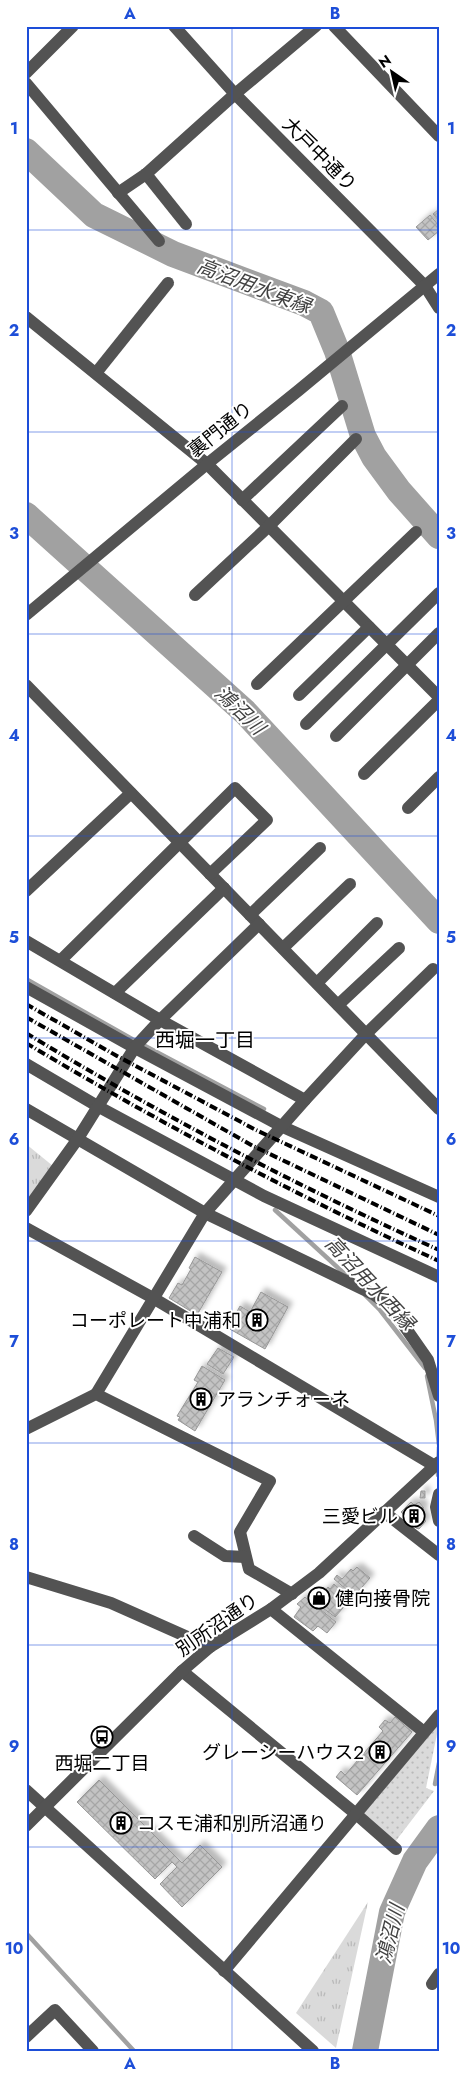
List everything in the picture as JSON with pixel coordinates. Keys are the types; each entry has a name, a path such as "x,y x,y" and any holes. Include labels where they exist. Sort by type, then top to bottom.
{"street":[{"path":"26,73 73,26"},
{"name":"大戸中通り","path":"174,26 235,94 425,286 439,308"},
{"path":"118,193 146,174 235,94 316,26"},
{"path":"334,26 439,136"},
{"path":"26,83 159,241"},
{"path":"146,174 186,224"},
{"name":"裏門通り","path":"26,615 439,274"},
{"path":"96,373 168,283"},
{"path":"26,317 207,464 439,699 364,774"},
{"path":"242,500 342,406"},
{"path":"195,595 269,526 356,438"},
{"path":"257,684 416,532"},
{"path":"306,724 439,593"},
{"path":"299,695 369,627"},
{"path":"336,736 439,633"},
{"path":"26,685 439,1109"},
{"path":"408,808 439,777"},
{"path":"61,960 235,788 267,820 210,874"},
{"path":"26,891 131,793"},
{"path":"26,1211 77,1140 135,1048 320,848"},
{"path":"283,948 350,884"},
{"path":"115,993 224,888"},
{"path":"316,983 377,923"},
{"path":"26,941 160,1020 305,1100"},
{"path":"338,1005 399,948"},
{"path":"29,1424 96,1394 205,1213 366,1034 433,969"},
{"path":"26,987 283,1127 439,1197"},
{"path":"26,1064 99,1107 264,1196 439,1277"},
{"path":"26,1110 205,1213 373,1294 391,1308 428,1360 439,1396"},
{"path":"26,1228 153,1298 436,1464"},
{"path":"96,1394 270,1481 240,1532 249,1569 292,1594"},
{"name":"別所沼通り","path":"26,1826 182,1671 210,1646 292,1594 319,1573 436,1464"},
{"path":"439,1494 436,1507 439,1521"},
{"path":"384,1512 439,1555"},
{"path":"194,1536 225,1556 245,1557"},
{"path":"26,1577 111,1603 210,1646"},
{"path":"271,1608 424,1732"},
{"path":"182,1671 396,1849"},
{"path":"224,1970 439,1715"},
{"path":"26,1790 224,1970 307,2049"},
{"path":"26,2036 55,2010 88,2049"}],"green space":[{"path":"26,1144 53,1166 26,1209"},
{"path":"439,1724 426,1788 434,1791 395,1842 363,1814"},
{"path":"368,1902 336,2048 296,2013"}],"building":[{"path":"439,209 439,221 433,214"},
{"path":"430,215 439,226 439,231 428,240 416,227"},
{"path":"195,1257 222,1272 197,1315 169,1298 178,1283 182,1285"},
{"name":"コーポレート中浦和","path":"261,1292 288,1307 265,1349 228,1328 240,1306 250,1312"},
{"path":"218,1348 234,1357 223,1374 207,1364"},
{"name":"アランチォーネ","path":"202,1366 225,1380 195,1431 178,1420 180,1417 177,1416 198,1382 194,1380"},
{"path":"421,1491 425,1491 425,1498 420,1498"},
{"name":"三愛ビル","path":"411,1502 414,1505 419,1502 424,1508 421,1513 426,1521 419,1529 401,1512"},
{"path":"357,1567 370,1578 354,1596 334,1579 337,1575 342,1579 351,1569 353,1571"},
{"path":"334,1584 351,1599 335,1617 312,1600 319,1592 322,1594 328,1587 330,1589"},
{"path":"305,1597 336,1622 327,1633 318,1626 313,1631 294,1617 301,1607 297,1604"},
{"name":"グレーシーハウス2","path":"395,1717 412,1732 357,1795 336,1777 341,1771 345,1775 383,1731 379,1727 385,1720 390,1723"},
{"name":"コスモ浦和別所沼通り","path":"99,1780 182,1863 200,1845 222,1867 182,1907 160,1884 177,1867 172,1862 155,1879 77,1802"}],"waterway":[{"name":"高沼用水東縁","path":"26,151 94,215 173,254 304,303 321,312 337,351 363,436 374,457 399,491 439,536"},
{"name":"鴻沼川","path":"26,515 245,712 439,921"},
{"name":"高沼用水西縁","path":"26,979 132,1039 264,1109"},
{"name":"高沼用水西縁","path":"275,1210 348,1277"},
{"name":"高沼用水西縁","path":"365,1295 380,1310 425,1368"},
{"name":"高沼用水西縁","path":"427,1376 439,1445"},
{"name":"高沼用水西縁","path":"438,1475 439,1447"},
{"name":"高沼用水西縁","path":"435,1784 439,1763"},
{"name":"鴻沼川","path":"365,2051 392,1912 415,1861 439,1828"},
{"path":"26,1933 134,2051"}],"railway":[{"path":"26,1004 117,1056 256,1130 439,1216"},
{"path":"26,1017 253,1146 439,1235"},
{"path":"26,1033 127,1092 229,1148 281,1175 439,1250"},
{"path":"26,1043 127,1102 281,1185 439,1261"}],"place":[{"name":"コーポレート中浦和","path":"257,1320"},
{"name":"アランチォーネ","path":"201,1399"},
{"name":"三愛ビル","path":"414,1516"},
{"name":"健向接骨院","path":"319,1598"},
{"name":"西堀二丁目","path":"102,1737"},
{"name":"グレーシーハウス2","path":"380,1752"},
{"name":"コスモ浦和別所沼通り","path":"121,1823"}],"district":[{"name":"西堀一丁目","path":"205,1040"}]}
